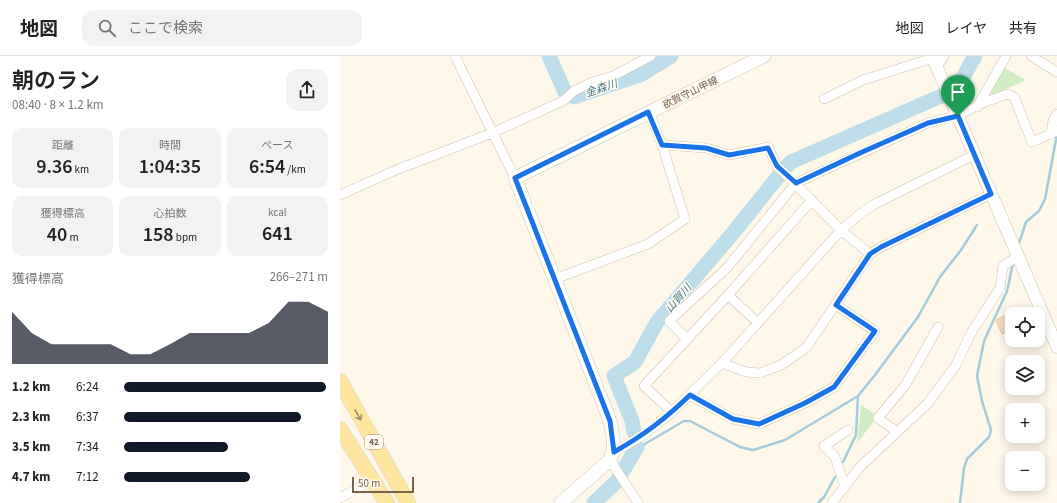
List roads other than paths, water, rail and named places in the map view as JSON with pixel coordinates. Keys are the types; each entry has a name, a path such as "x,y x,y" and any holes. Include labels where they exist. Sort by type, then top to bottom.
{"main road":[{"name":"欲賀守山甲線","path":"515,178 764,56"},
{"path":"515,178 610,421 612,456 561,503"},
{"name":"42","path":"340,381 408,503"},
{"name":"42","path":"340,429 387,503"}],"street":[{"path":"456,56 515,178"},
{"path":"340,195 396,170 492,133 563,101 574,91 590,83 613,76 651,56"},
{"path":"976,106 1006,56"},
{"path":"1031,56 1057,72"},
{"path":"824,99 863,80 936,59 974,155 1057,347"},
{"path":"687,339 668,321 727,268 796,183 928,123 958,116 976,106 1008,94 1014,97 1032,142 1054,132 1053,121 1057,114"},
{"path":"555,279 648,244 685,219 662,145 648,112"},
{"path":"662,145 706,148 729,155 768,148 777,166 796,183 842,230 870,254"},
{"path":"638,503 612,456 644,435 690,395 722,363 842,230 865,210 877,202 974,155"},
{"path":"722,363 746,372 760,373 781,365 806,348 870,254 881,247 991,194"},
{"path":"672,412 644,386 728,296 812,200"},
{"path":"833,503 859,468 928,403 956,365 971,333 1000,288 1003,266 1018,256"},
{"path":"728,296 758,323"},
{"path":"690,395 733,419 759,424 805,403 834,387 875,331 836,305"},
{"path":"897,432 878,418 906,384 938,327"},
{"path":"845,487 835,457 824,446 848,430"},
{"path":"340,498 372,480"}],"waterway":[{"name":"金森川","path":"549,56 565,92 574,97 640,75 671,56"},
{"name":"山賀川","path":"953,86 961,81 975,56"},
{"name":"山賀川","path":"787,166 791,162 941,96"},
{"path":"1019,243 1026,222 1039,211 1045,199 1057,134"},
{"name":"山賀川","path":"634,432 632,421 614,376 635,362 657,322 733,233 781,173"},
{"path":"638,448 684,421 690,421 740,447 753,450 785,440 858,396 918,317 940,277 961,250 977,225"},
{"path":"960,503 964,468 967,459 989,437 991,430 982,401 977,376 984,341 1007,291 1013,263"},
{"path":"843,462 856,435 858,396"},
{"name":"山賀川","path":"594,503 617,481 637,447"},
{"path":"818,503 824,497 835,477"}]}
